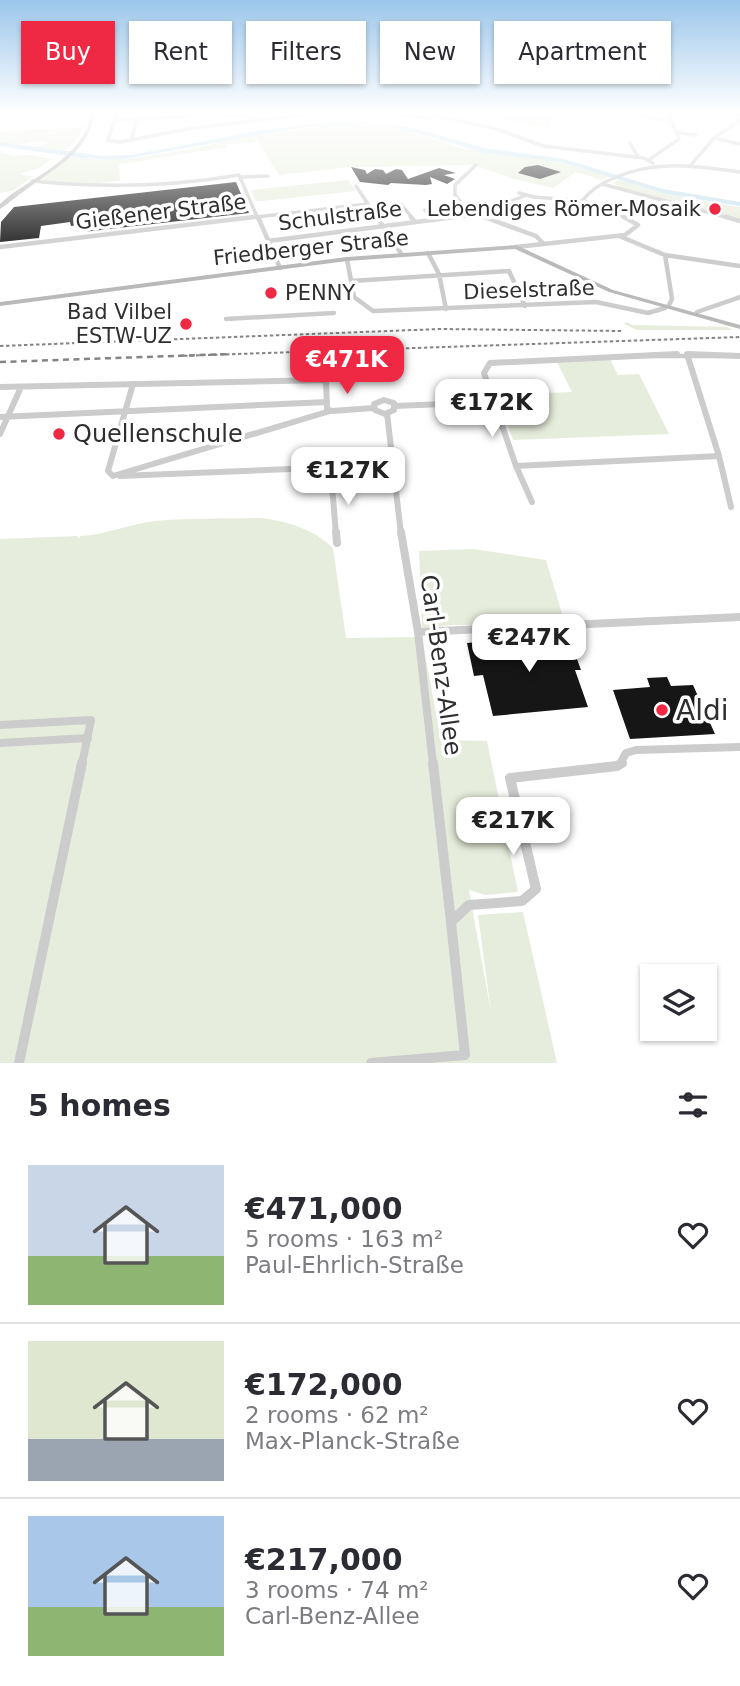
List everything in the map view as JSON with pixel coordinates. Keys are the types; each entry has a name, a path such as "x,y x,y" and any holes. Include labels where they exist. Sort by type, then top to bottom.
{"main road":[{"path":"0,207 59,163"},
{"path":"516,247 611,291 737,322"},
{"name":"Friedberger Straße","path":"0,304 348,259 516,247"},
{"path":"667,306 737,322"}],"street":[{"path":"619,236 627,234 638,225 584,201 586,195 611,179 649,163"},
{"path":"665,163 740,172"},
{"path":"691,166 694,163"},
{"path":"475,165 455,185 454,194 460,203 536,236 542,242"},
{"path":"240,176 280,268"},
{"path":"32,181 90,185 268,176"},
{"path":"602,184 740,221"},
{"path":"356,186 402,254"},
{"name":"Schulstraße","path":"519,192 584,201"},
{"name":"Schulstraße","path":"268,240 481,214 526,195"},
{"name":"Gießener Straße","path":"0,247 368,204"},
{"name":"Schulstraße","path":"401,204 415,222"},
{"name":"Schulstraße","path":"425,210 433,220"},
{"path":"445,210 453,218"},
{"path":"619,236 665,255 740,265"},
{"name":"Friedberger Straße","path":"516,247 542,242 619,236"},
{"path":"428,253 439,274 446,309"},
{"path":"665,255 672,299 667,306"},
{"path":"348,259 351,281 510,271 525,306"},
{"name":"Dieselstraße","path":"351,281 354,297 364,307 373,311 605,302 649,314 667,306"},
{"path":"697,312 740,297"},
{"path":"226,318 334,313"},
{"path":"532,502 516,466 484,373 490,363 687,354 740,356"},
{"path":"687,354 719,456 731,507"},
{"path":"0,387 326,380 327,409 332,411"},
{"path":"133,384 108,471 113,476 315,468 333,472 393,468"},
{"path":"0,434 4,417 21,387"},
{"path":"373,408 374,404 381,400 390,401 395,406 493,402"},
{"path":"4,417 327,402"},
{"path":"113,476 332,411 373,408 387,413 393,411 395,406"},
{"name":"Carl-Benz-Allee","path":"371,1063 465,1055 418,632 387,413"},
{"path":"516,466 719,456"},
{"path":"333,472 337,543"},
{"path":"418,632 740,617"},
{"path":"0,725 91,720 19,1063"},
{"path":"0,743 88,738"},
{"path":"451,922 469,905 522,901 536,889 510,778 617,766 621,764 626,753 636,750 740,747"}],"green space":[{"path":"0,163 47,163 22,173 33,176 13,191 0,193"},
{"path":"62,163 128,163 119,164 120,181 59,185 40,179"},
{"path":"271,163 561,163 610,176 602,180 576,172 553,188 514,179 474,165 349,167 279,175"},
{"path":"619,179 666,194 740,207 740,219 618,187 613,182"},
{"path":"348,180 356,191 256,201 251,190"},
{"path":"626,322 633,325 727,327 733,330 637,330 624,324"},
{"path":"610,359 618,375 639,374 669,434 513,440 496,395 572,392 557,362"},
{"path":"260,518 299,527 326,541 333,548 346,638 422,637 441,740 487,741 518,892 485,895 469,890 491,1012 478,915 523,912 557,1063 0,1063 0,539 77,536 79,539 80,536 155,521"},
{"path":"473,549 546,560 564,620 422,627 419,551"}],"water":[{"path":"563,163 576,163 663,189 740,202 740,206 666,194"}],"building":[{"path":"538,165 561,172 540,179 518,173 525,167"},
{"path":"351,167 365,170 367,174 375,169 383,170 386,174 396,169 402,170 408,179 439,168 456,173 444,175 455,179 447,184 430,177 432,184 388,185 360,182"},
{"path":"236,182 249,213 83,232 82,229 77,229 77,225 71,226 70,222 41,226 39,238 0,242 1,222 14,207"},
{"path":"568,635 581,670 575,670 588,707 493,716 483,675 474,676 467,643"},
{"name":"Aldi","path":"667,677 671,686 693,685 715,734 630,739 613,690 650,687 647,678"}],"railway":[{"path":"0,346 440,329 623,331"},
{"path":"178,356 740,337"},
{"path":"0,362 230,354"}],"place":[{"name":"Lebendiges Römer-Mosaik","path":"715,209"},
{"name":"PENNY","path":"271,293"},
{"name":"Bad Vilbel ESTW-UZ","path":"186,324"},
{"name":"Quellenschule","path":"59,434"},
{"name":"Aldi","path":"662,710"}]}
